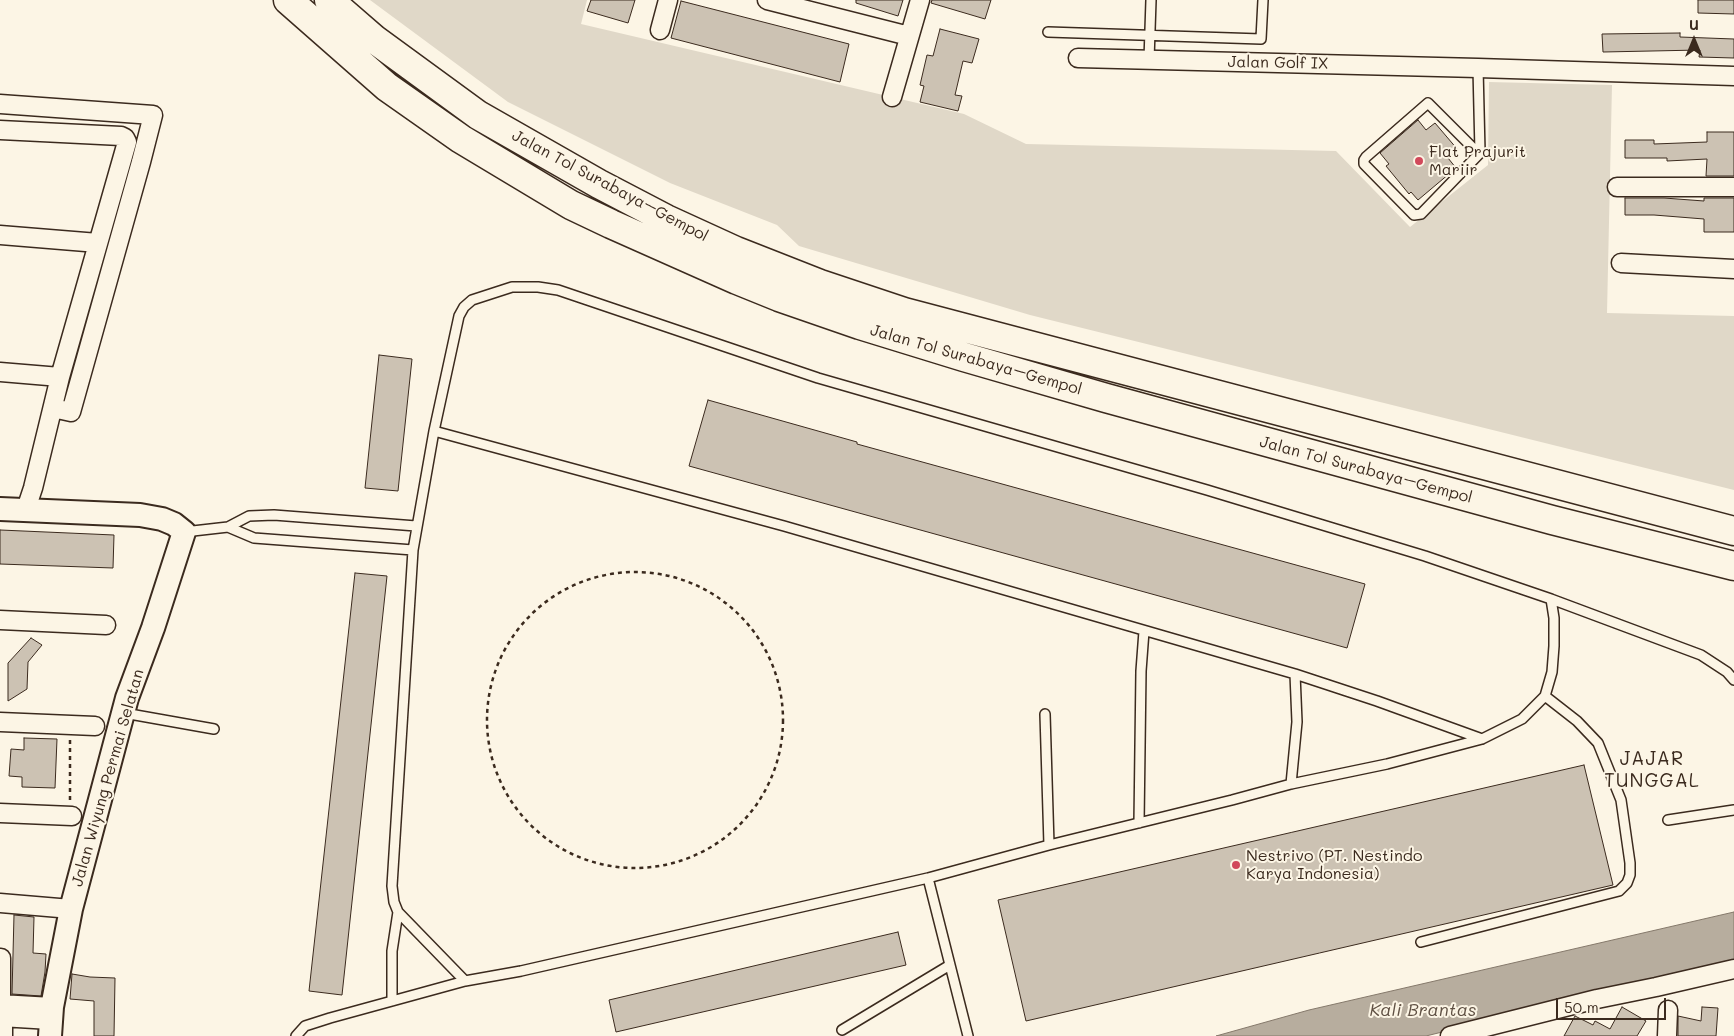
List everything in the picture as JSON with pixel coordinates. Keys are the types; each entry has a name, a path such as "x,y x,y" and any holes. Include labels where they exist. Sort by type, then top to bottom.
{"highway":[{"name":"Jalan Tol Surabaya–Gempol","path":"288,0 387,87 461,139 571,204 611,224 779,297 860,325 964,357 1245,437 1552,520 1734,566"},
{"name":"Jalan Tol Surabaya–Gempol","path":"329,0 374,39 478,115 599,184 666,219 736,251 820,284 904,312 1734,531"},
{"path":"1614,500 1734,526"},
{"path":"1552,520 1723,580 1734,586"}],"street":[{"path":"660,30 668,0"},
{"path":"767,0 909,36"},
{"path":"892,97 920,0"},
{"name":"Jalan Golf IX","path":"1078,58 1734,76"},
{"path":"0,104 153,115 139,172 71,412 53,408"},
{"path":"0,130 121,136 127,142 60,377 33,488 26,509"},
{"path":"1617,187 1734,187"},
{"path":"0,234 98,243"},
{"path":"1621,263 1734,269"},
{"path":"0,372 60,377"},
{"path":"0,509 140,515 162,519 174,524 184,532"},
{"name":"Jalan Wiyung Permai Selatan","path":"43,1015 127,698 154,628 184,532"},
{"path":"0,620 106,625"},
{"path":"0,722 95,726"},
{"path":"0,813 71,816"},
{"path":"0,903 71,909"},
{"path":"1,958 3,1036"},
{"path":"1458,1035 1597,999 1734,969"},
{"path":"1,1010 43,1015"},
{"path":"1667,1036 1668,1010"}],"lane":[{"path":"1149,60 1151,0"},
{"path":"1048,32 1261,39 1263,0"},
{"path":"1478,68 1481,150 1479,154 1421,214 1418,216 1414,215 1364,164 1366,157 1428,103 1479,154"},
{"path":"465,981 398,912 394,902 392,886 413,550 434,431 459,316 464,307 472,300 512,288 538,287 558,290 818,378 1425,556 1551,599 1701,655 1727,672 1734,680"},
{"path":"434,431 784,526 1295,674 1377,701 1482,740"},
{"path":"184,532 228,527 249,516 274,515 416,526"},
{"path":"228,527 254,538 413,550"},
{"path":"296,1036 305,1026 465,981 521,971 928,878 1048,845 1292,784 1387,764 1482,740 1522,720 1545,696 1552,672 1554,646 1554,618 1551,599"},
{"path":"1139,823 1141,671 1144,631"},
{"path":"1292,784 1297,722 1295,674"},
{"path":"1421,942 1619,890 1628,884 1630,863 1621,800 1598,743 1577,721 1545,696"},
{"path":"124,713 214,729"},
{"path":"1045,714 1048,845"},
{"path":"1668,820 1734,810"},
{"path":"928,878 968,1036"},
{"path":"392,1001 392,951 398,912"},
{"path":"842,1030 950,966"}],"path":[{"path":"635,572 664,575 691,583 716,596 738,614 758,636 772,661 781,690 784,718 782,748 773,776 760,802 741,824 718,843 692,857 664,865 635,868 606,865 577,856 551,842 529,824 510,801 497,775 489,747 486,718 490,688 499,661 513,635 532,614 554,596 579,583 607,575 635,572"},
{"path":"70,725 71,816"}],"shaded area":[{"path":"370,0 587,0 581,24 964,114 1026,144 1336,151 1410,227 1488,165 1489,82 1612,85 1607,313 1734,316 1734,490 1030,315 799,246 777,225 670,183 508,102"}],"water":[{"name":"Kali Brantas","path":"1734,912 1734,964 1591,995 1426,1036 1216,1036 1309,1010"}],"building":[{"path":"591,0 635,0 628,23 587,11"},
{"path":"856,0 903,0 898,16 856,3"},
{"path":"932,0 991,0 985,19 931,3"},
{"path":"1698,0 1734,0 1734,14 1698,13"},
{"path":"681,1 849,44 840,82 671,38"},
{"path":"940,29 979,39 972,63 963,61 955,95 962,96 958,111 920,102 924,86 920,85 927,55 933,56"},
{"path":"1680,33 1680,37 1734,39 1734,58 1699,57 1700,50 1603,52 1602,34"},
{"name":"Flat Prajurit Mariir","path":"1418,120 1426,130 1435,123 1458,150 1448,158 1456,168 1418,200 1411,192 1409,194 1386,166 1389,164 1380,153"},
{"path":"1707,132 1734,132 1734,176 1706,176 1707,159 1667,161 1667,158 1625,158 1625,140 1654,140 1654,144 1707,142"},
{"path":"1625,198 1704,201 1704,198 1734,198 1734,232 1704,232 1704,219 1625,215"},
{"path":"379,355 412,359 398,491 365,488"},
{"path":"708,400 857,442 857,444 1365,584 1347,648 689,466"},
{"path":"0,530 114,535 113,568 0,564"},
{"path":"355,573 387,576 342,995 309,991"},
{"path":"31,638 42,645 28,662 27,689 8,701 8,663"},
{"path":"24,738 57,739 55,788 22,787 22,777 9,776 11,749 24,750"},
{"path":"1584,765 1613,885 1026,1021 998,900"},
{"path":"14,915 34,917 33,953 46,954 41,996 12,994"},
{"path":"898,932 906,965 616,1032 609,1000"},
{"path":"72,974 115,978 114,1036 94,1036 94,1001 70,999"},
{"path":"1622,1007 1646,1021 1637,1036 1564,1036 1575,1016 1593,1025 1595,1021 1610,1029"},
{"path":"1702,1007 1718,1008 1716,1036 1678,1036 1678,1016 1701,1021"}],"place":[{"name":"Flat Prajurit Mariir","path":"1419,161"},
{"name":"Nestrivo (PT. Nestindo Karya Indonesia)","path":"1236,865"}],"district":[{"name":"JAJAR TUNGGAL","path":"1652,770"}]}
